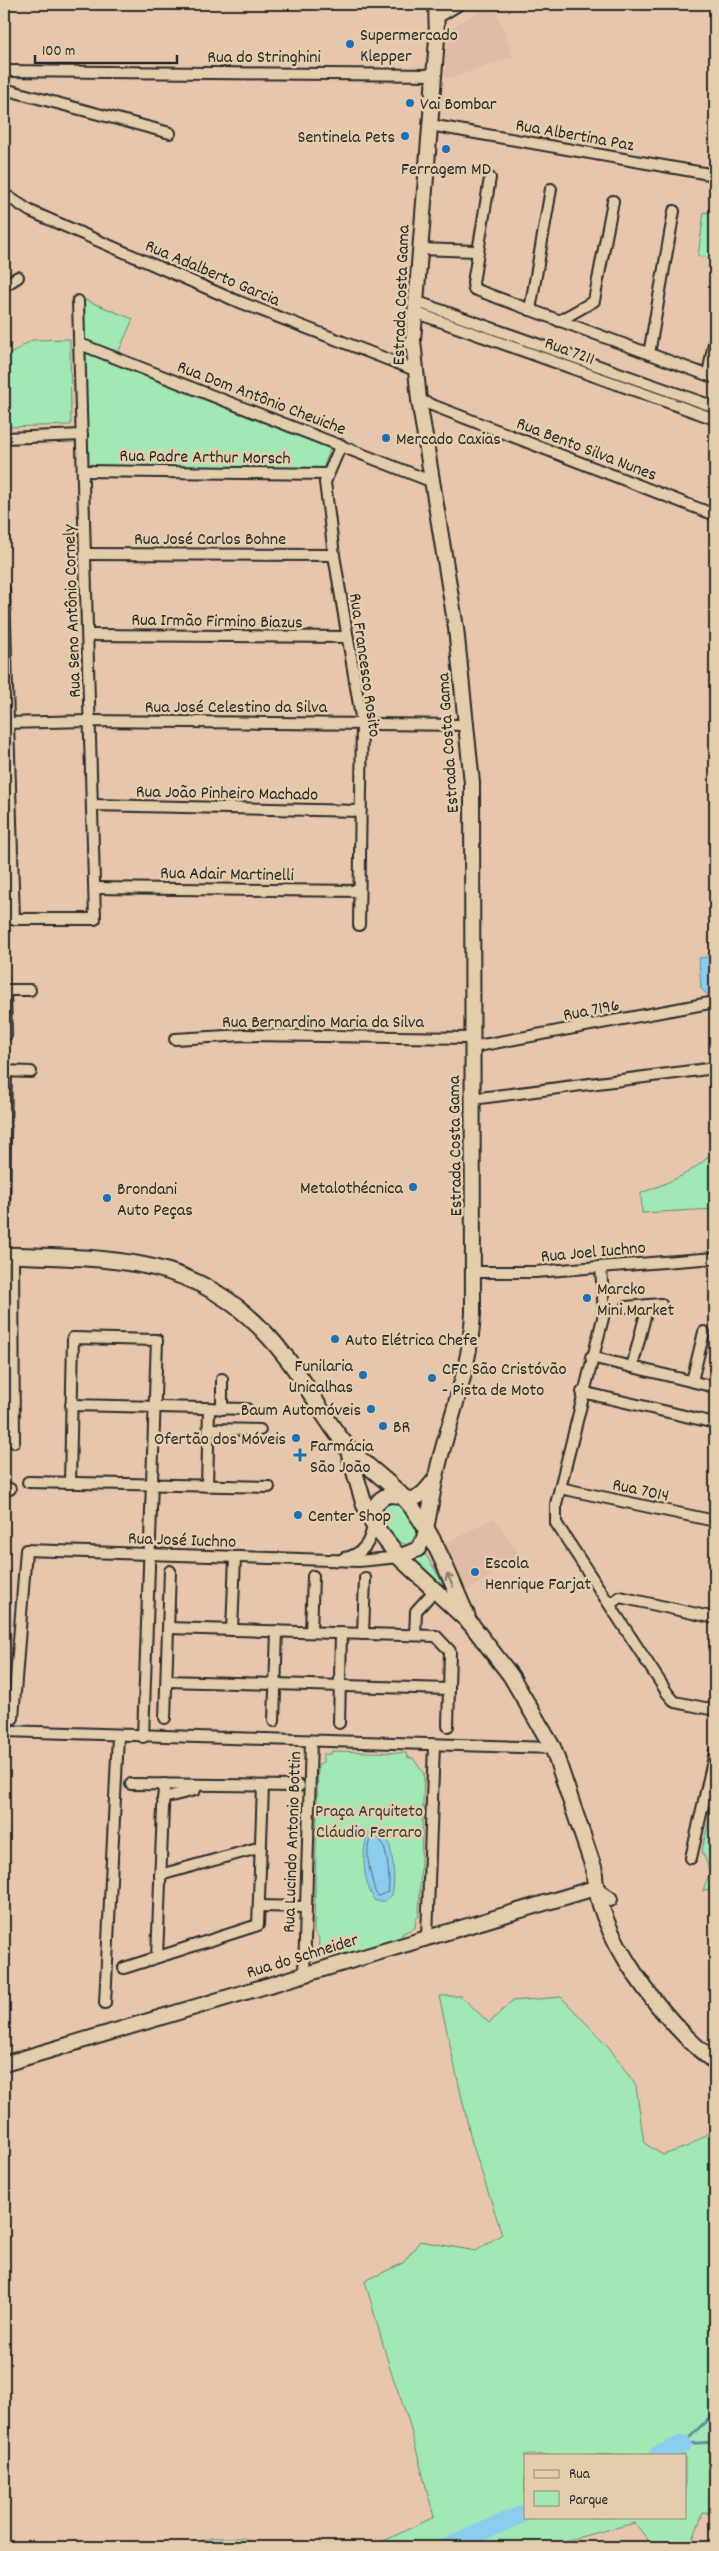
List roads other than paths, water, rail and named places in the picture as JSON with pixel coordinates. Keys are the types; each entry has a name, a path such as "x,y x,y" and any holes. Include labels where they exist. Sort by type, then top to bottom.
{"main road":[{"name":"Estrada Costa Gama","path":"426,1530 435,1479 471,1346 474,1272 471,1043 472,783 468,725 456,628 415,370 414,307 434,75 437,11"},
{"path":"8,1256 125,1261 156,1266 200,1282 241,1309 260,1326 286,1356 347,1446 404,1498 426,1530 471,1624"},
{"path":"347,1446 364,1504 373,1524 399,1557 471,1624 510,1676 553,1748 594,1869 595,1888 615,1938 664,2014 702,2052 715,2062"},
{"name":"Estrada Costa Gama","path":"404,1498 418,1497 435,1479"},
{"path":"373,1524 373,1511 380,1500 392,1495 404,1498"},
{"path":"399,1557 418,1548 422,1544 426,1530"},
{"path":"594,1869 602,1879 643,1984"},
{"path":"595,1888 610,1899"},
{"name":"Rua do Schneider","path":"4,2064 595,1888"}],"street":[{"path":"437,11 460,4"},
{"name":"Rua do Stringhini","path":"4,71 434,75"},
{"path":"4,89 170,133"},
{"name":"Rua Albertina Paz","path":"430,125 715,175"},
{"path":"490,178 476,251 474,288 712,376 715,337"},
{"path":"530,310 551,189"},
{"name":"Rua Adalberto Garcia","path":"4,194 30,211 232,299 415,370"},
{"path":"559,321 594,301 613,200"},
{"path":"649,354 674,211"},
{"path":"419,249 476,251"},
{"path":"4,286 18,278"},
{"name":"Rua Seno Antônio Cornely","path":"9,918 95,919 78,301"},
{"path":"414,307 715,407"},
{"name":"Rua 7211","path":"414,307 715,419"},
{"path":"580,309 580,328"},
{"name":"Rua Dom Antônio Cheuiche","path":"80,344 433,482"},
{"name":"Rua Bento Silva Nunes","path":"419,400 715,515"},
{"path":"4,438 82,435"},
{"name":"Rua Francesco Rosito","path":"341,445 325,482 346,637 362,723 359,925"},
{"name":"Rua Padre Arthur Morsch","path":"83,471 327,474"},
{"name":"Rua José Carlos Bohne","path":"85,554 334,555"},
{"path":"4,589 9,918"},
{"name":"Rua Irmão Firmino Biazus","path":"88,635 346,637"},
{"name":"Rua José Celestino da Silva","path":"6,723 90,721 468,725"},
{"name":"Rua João Pinheiro Machado","path":"92,805 360,811"},
{"name":"Rua Adair Martinelli","path":"95,888 359,891"},
{"path":"6,1035 4,990 30,990"},
{"name":"Rua 7196","path":"471,1043 715,1002"},
{"name":"Rua Bernardino Maria da Silva","path":"175,1039 244,1035 471,1043"},
{"path":"472,1099 715,1068"},
{"path":"4,1216 5,1071 31,1072"},
{"path":"8,1256 14,1442"},
{"name":"Rua Joel Iuchno","path":"474,1272 535,1272 715,1258"},
{"path":"602,1267 604,1314 582,1392 556,1504 556,1523 675,1702 715,1710"},
{"path":"626,1307 661,1304"},
{"path":"632,1367 648,1305"},
{"path":"692,1381 704,1332"},
{"path":"70,1483 73,1338 157,1340 152,1538 149,1554 143,1737"},
{"path":"592,1356 715,1387"},
{"path":"222,1379 222,1409"},
{"path":"582,1392 715,1424"},
{"path":"72,1406 246,1409"},
{"path":"207,1486 209,1409"},
{"path":"208,1429 260,1430"},
{"path":"28,1482 269,1488"},
{"name":"Rua 7014","path":"560,1488 715,1521"},
{"name":"Rua José Iuchno","path":"336,1559 351,1557 363,1549 372,1536 373,1524"},
{"name":"Rua José Iuchno","path":"13,1718 26,1550 379,1561 399,1557"},
{"path":"232,1630 235,1557"},
{"path":"166,1718 170,1571"},
{"path":"311,1632 313,1576"},
{"path":"363,1634 365,1578"},
{"path":"416,1635 416,1610 435,1590"},
{"path":"610,1604 620,1596 715,1618"},
{"path":"168,1628 436,1636 450,1652 448,1726"},
{"path":"274,1721 277,1631"},
{"path":"339,1723 341,1633"},
{"path":"166,1681 449,1689"},
{"path":"4,1731 143,1737 553,1748"},
{"path":"105,2003 118,1736"},
{"name":"Rua Lucindo Antonio Bottin","path":"304,1974 310,1742"},
{"path":"427,1937 434,1745"},
{"path":"691,1858 715,1752"},
{"path":"131,1784 298,1786"},
{"path":"157,1957 164,1784"},
{"path":"163,1798 195,1790 195,1785"},
{"path":"124,1968 258,1925 262,1786"},
{"path":"160,1875 261,1847"},
{"path":"259,1906 306,1907"}],"water":[{"path":"715,956 715,994 708,995 701,989 699,958"},
{"path":"374,1827 384,1833 392,1854 393,1889 392,1895 385,1901 375,1901 368,1885 364,1866 367,1837 370,1829"}],"waterway":[{"path":"683,2444 715,2412"},
{"path":"683,2444 715,2442"},
{"path":"660,2454 683,2444"},
{"path":"447,2547 524,2513"}],"place":[{"name":"Supermercado Klepper","path":"350,44"},
{"name":"Vai Bombar","path":"410,103"},
{"name":"Sentinela Pets","path":"405,136"},
{"name":"Ferragem MD","path":"446,149"},
{"name":"Mercado Caxias","path":"386,438"},
{"name":"Metalothécnica","path":"413,1187"},
{"name":"Brondani Auto Peças","path":"107,1198"},
{"name":"Marcko Mini Market","path":"587,1298"},
{"name":"Auto Elétrica Chefe","path":"335,1339"},
{"name":"Funilaria Unicalhas","path":"363,1375"},
{"name":"CFC São Cristóvão - Pista de Moto","path":"432,1378"},
{"name":"Baum Automóveis","path":"371,1409"},
{"name":"BR","path":"383,1426"},
{"name":"Ofertão dos Móveis","path":"296,1438"},
{"name":"Farmácia São João","path":"300,1455"},
{"name":"Center Shop","path":"298,1515"},
{"name":"Escola Henrique Farjat","path":"475,1572"}],"park label":[{"name":"Praça Arquiteto Cláudio Ferraro","path":"369,1820"}]}
